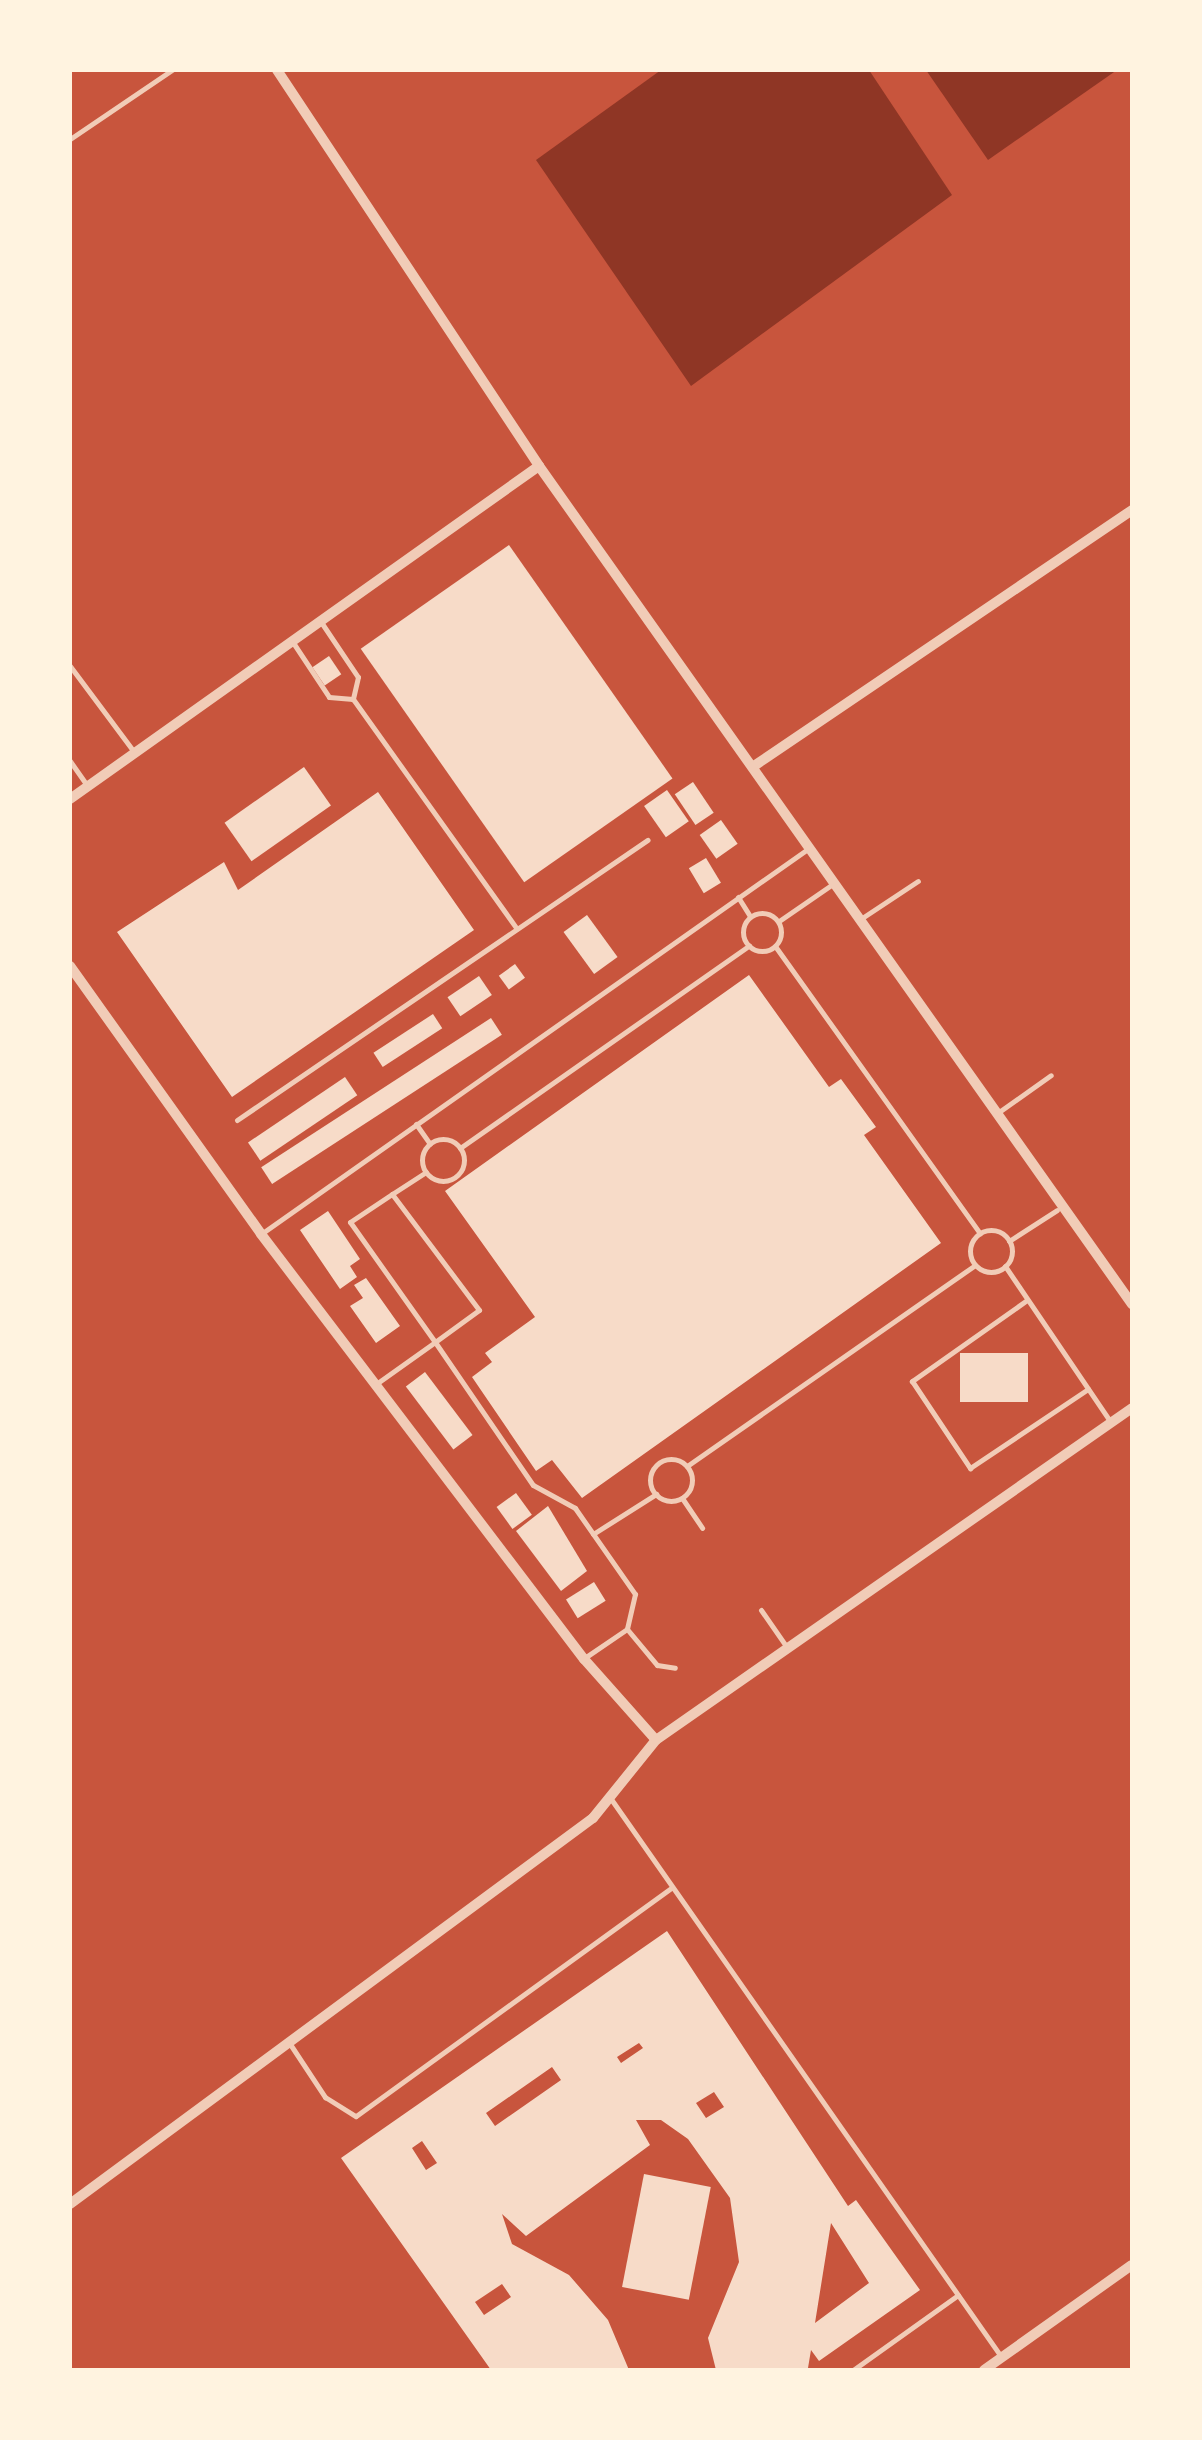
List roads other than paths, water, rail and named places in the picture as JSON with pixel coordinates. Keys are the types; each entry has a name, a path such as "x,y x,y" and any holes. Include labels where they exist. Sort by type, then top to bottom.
{"street":[{"path":"277,70 539,466 754,766 1057,1210 1132,1304"},
{"path":"70,800 539,466"},
{"path":"754,766 1132,510"},
{"path":"70,966 261,1234 584,1658 656,1740"},
{"path":"70,2204 290,2044 609,1797 656,1740 1132,1408"},
{"path":"984,2370 1132,2264"}],"lane":[{"path":"70,139 172,70"},
{"path":"321,622 358,677 354,699 517,929"},
{"path":"292,641 328,698 354,699"},
{"path":"70,666 134,752"},
{"path":"70,761 88,787"},
{"path":"237,1120 648,840"},
{"path":"261,1234 809,848"},
{"path":"860,920 918,881"},
{"path":"751,917 778,922 834,883"},
{"path":"738,897 751,917 749,946"},
{"path":"778,922 775,946 980,1233 1010,1241"},
{"path":"430,1144 460,1148 749,946 775,946"},
{"path":"994,1115 1050,1075"},
{"path":"416,1124 430,1144 426,1172"},
{"path":"460,1148 464,1164 454,1178 426,1172 350,1222 533,1485 575,1508 635,1594 627,1628 584,1658"},
{"path":"376,1384 479,1310 392,1194"},
{"path":"1057,1210 1010,1241 1005,1266 1112,1423"},
{"path":"975,1265 971,1246 980,1233"},
{"path":"656,1494 657,1465 687,1466 975,1265 1005,1266"},
{"path":"1027,1300 912,1381 970,1468 1088,1389"},
{"path":"682,1498 692,1481 687,1466"},
{"path":"593,1534 656,1494 682,1498 702,1528"},
{"path":"761,1610 786,1646"},
{"path":"627,1628 657,1665 675,1668"},
{"path":"609,1797 1001,2358"},
{"path":"290,2044 325,2096 356,2116 671,1888"},
{"path":"853,2370 958,2295"}]}
